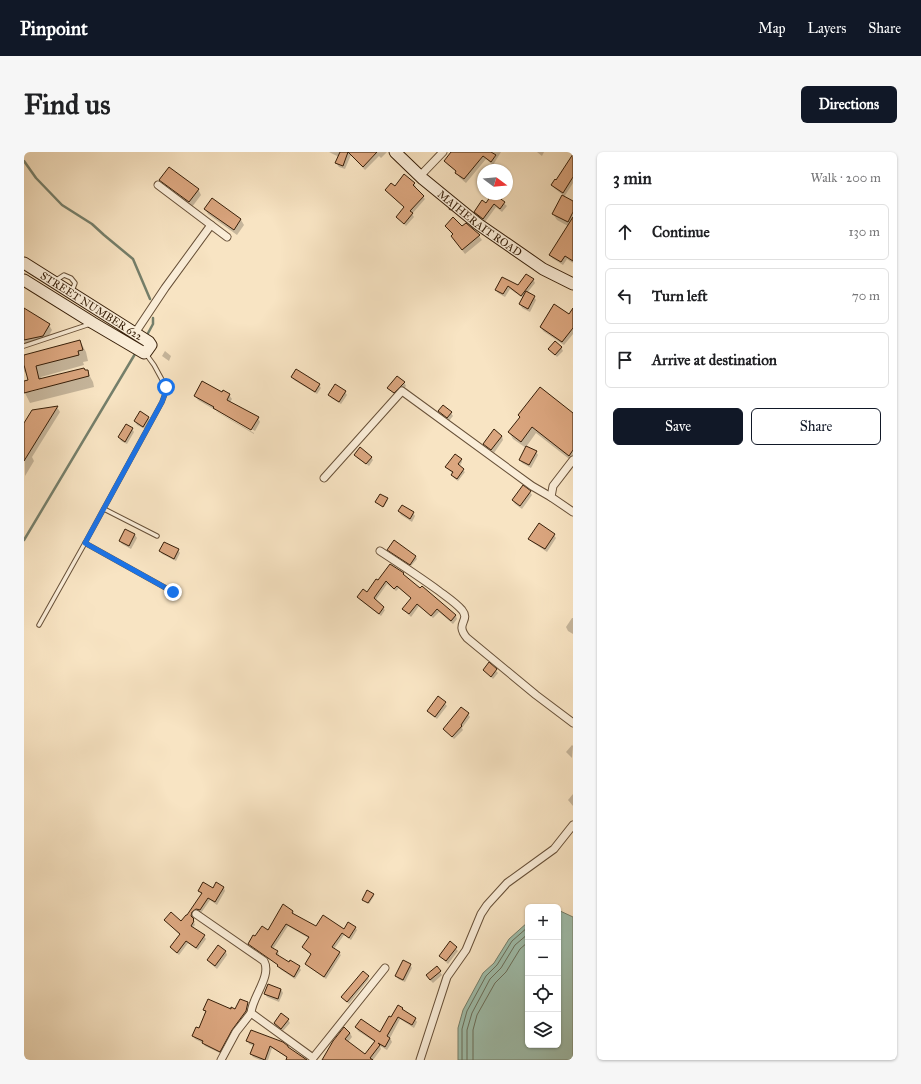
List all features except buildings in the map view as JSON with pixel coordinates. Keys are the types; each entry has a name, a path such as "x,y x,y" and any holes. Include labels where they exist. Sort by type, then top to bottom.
{"street":[{"name":"MAJHERAIT ROAD","path":"395,152 420,176 478,224 543,269 573,284"},
{"path":"420,176 443,152"},
{"path":"158,186 226,237"},
{"path":"134,333 211,225"},
{"name":"STREET NUMBER 622","path":"24,263 151,344 145,353 25,282"},
{"path":"58,302 69,291"},
{"path":"324,478 402,391 532,486 573,512"},
{"path":"550,497 553,486 573,460"},
{"path":"380,551 420,577 453,602 465,614 461,628 462,632 467,638 536,695 573,723"},
{"path":"420,1060 447,977 466,950 481,914 507,883 554,849 573,825"},
{"path":"196,914 264,961 266,970 252,1006 251,1013 236,1032 221,1060"},
{"path":"251,1013 314,1059 386,968"}],"lane":[{"path":"24,346 93,323"},
{"path":"38,625 104,509 162,402 166,387 154,365 145,353"},
{"path":"104,509 157,536"},
{"path":"85,543 173,592"}],"water":[{"path":"561,911 573,917 573,1060 458,1060 458,1028 463,1010 483,973 494,963 509,939 525,925 525,1048 561,1048"}],"waterway":[{"path":"24,161 36,178 62,205 92,224 133,259 150,299"},
{"path":"147,335 153,324 153,318"},
{"path":"24,540 135,354"}],"route":[{"path":"166,387 162,402 85,543 173,592"}]}
